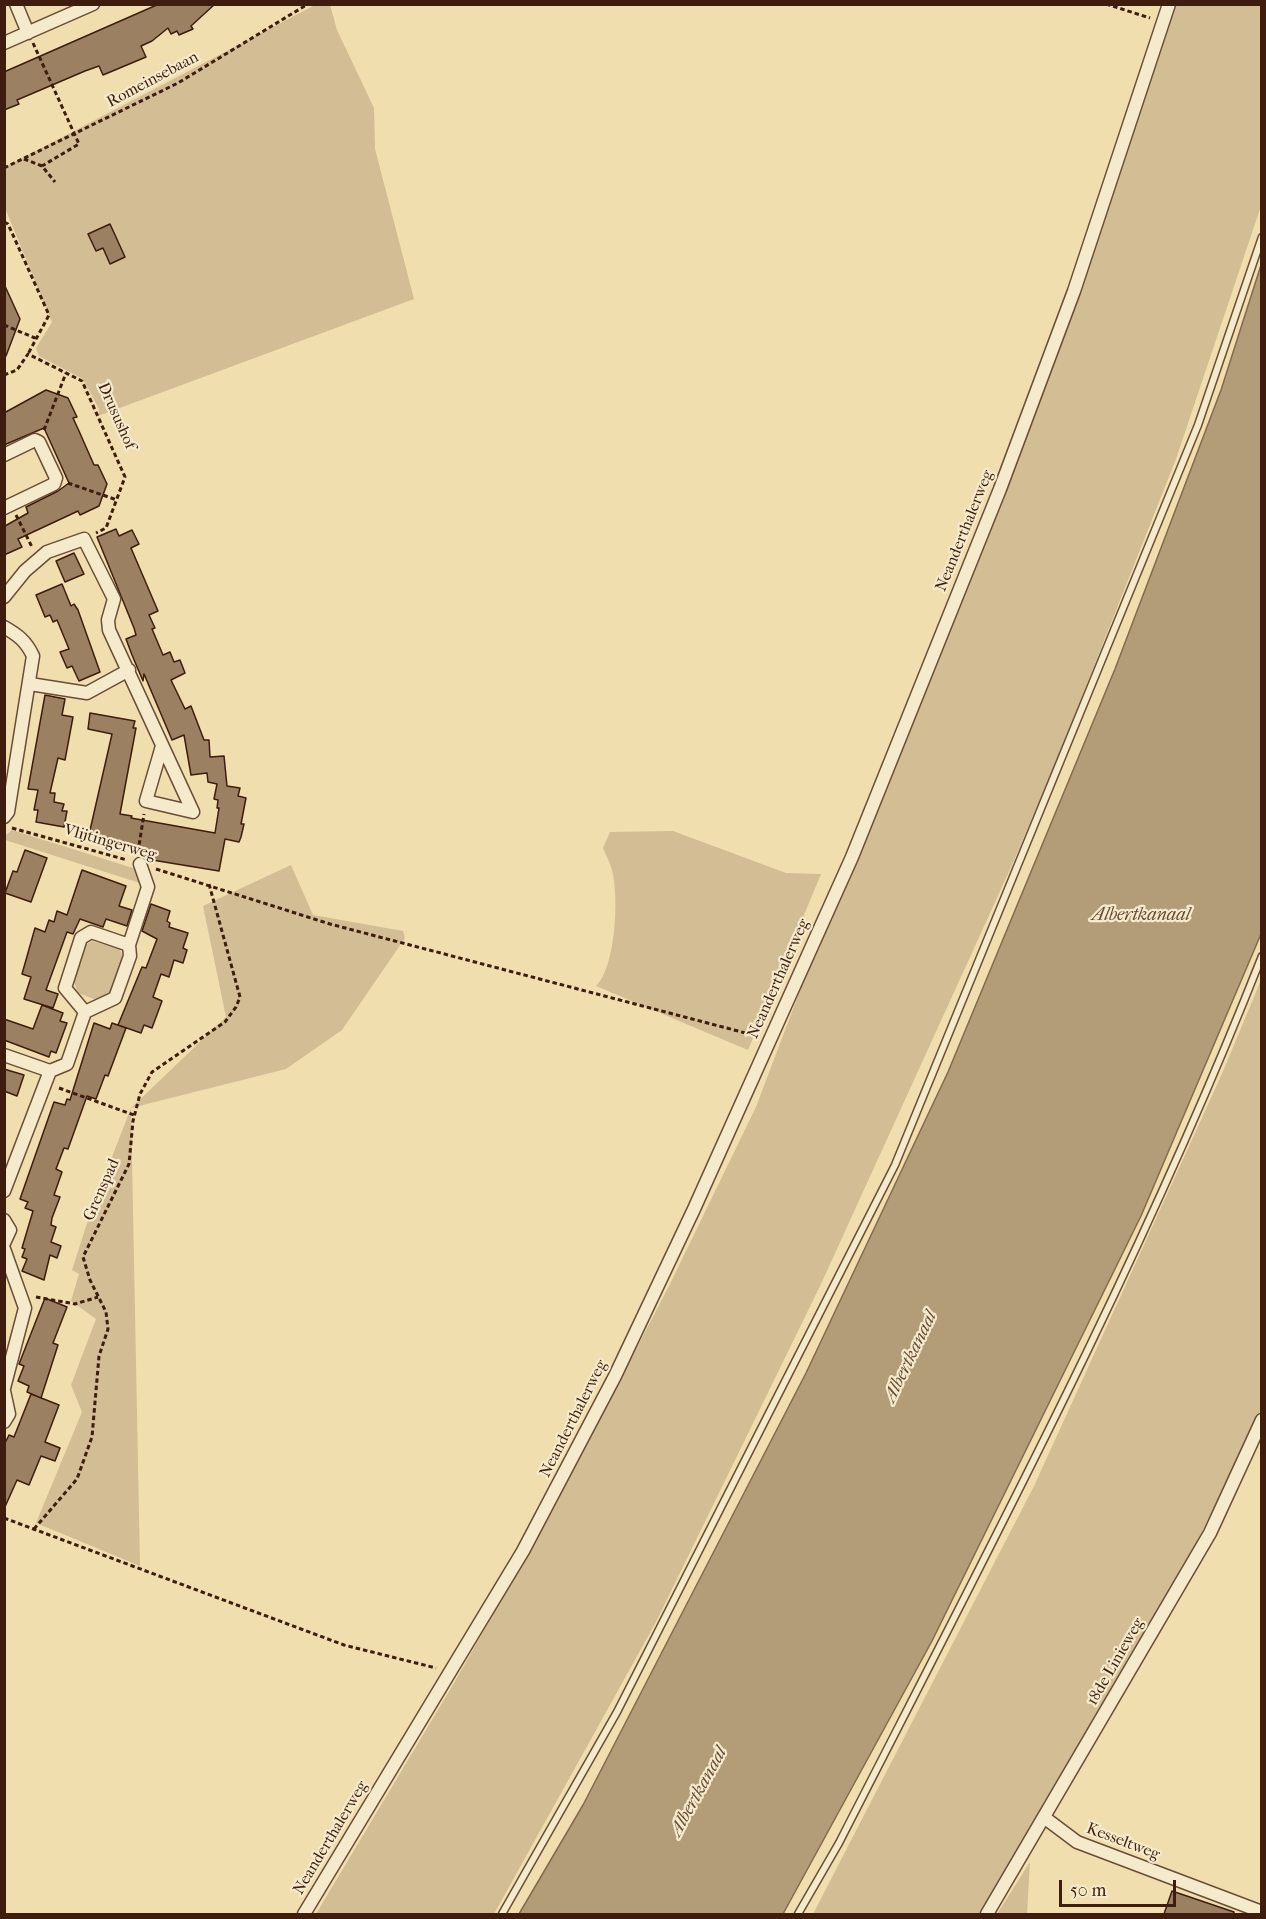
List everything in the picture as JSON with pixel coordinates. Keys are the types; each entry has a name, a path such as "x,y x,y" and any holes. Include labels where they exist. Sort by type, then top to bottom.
{"street":[{"path":"16,4 28,33"},
{"path":"4,43 93,4"},
{"name":"Neanderthalerweg","path":"304,1914 523,1551 615,1376 852,858 1000,489 1074,291 1169,4"},
{"path":"4,455 35,440 39,442 57,478 54,484 7,506"},
{"path":"4,597 46,552 84,539 114,599 108,620 109,630 193,812 146,801 162,746"},
{"path":"4,627 28,645 33,656 8,812 4,817"},
{"path":"30,684 87,693 129,670"},
{"path":"4,1191 48,1077 67,1064 85,1012 115,998 130,956 129,945 148,887 138,863"},
{"path":"85,1012 65,988 81,938 92,932 129,945"},
{"path":"4,1055 48,1077"},
{"path":"4,1220 10,1230 4,1243"},
{"path":"4,1249 25,1308 4,1389 9,1414 4,1422"},
{"name":"18de Linieweg","path":"987,1914 1210,1533 1262,1420"},
{"name":"Kesseltweg","path":"1045,1818 1077,1842 1262,1912"}],"lane":[{"path":"502,1914 617,1712 895,1165 1198,425 1262,237"},
{"path":"798,1914 839,1843 1070,1391 1216,1072 1262,956"}],"path":[{"path":"1106,4 1163,22"},
{"name":"Romeinsebaan","path":"4,168 178,83 305,5"},
{"path":"28,33 79,144 42,166"},
{"path":"24,159 42,166 55,182"},
{"path":"4,222 8,224 49,315 17,370 4,375"},
{"path":"4,325 35,338"},
{"name":"Drusushof","path":"28,354 82,381 125,477 106,528 84,539"},
{"path":"39,442 66,373"},
{"path":"57,478 117,500"},
{"path":"7,506 38,559"},
{"path":"138,863 146,801"},
{"name":"Vlijtingerweg","path":"4,826 209,884 330,924 769,1039"},
{"name":"Grenspad","path":"34,1529 76,1479 92,1437 99,1356 108,1329 106,1312 83,1257 129,1164 134,1115 140,1094 152,1072 225,1022 240,997 209,884"},
{"path":"48,1077 134,1115"},
{"path":"20,1294 75,1304 98,1297"},
{"path":"4,1518 344,1645 450,1672"}],"shaded area":[{"path":"315,5 330,5 337,30 374,108 375,149 414,299 98,416 99,409 83,379 39,356 36,348 52,322 5,208 5,167"},
{"path":"1173,5 1261,5 1261,206 1176,459 1058,757 1012,865 821,1284 656,1622 494,1914 316,1914 454,1683 554,1507 669,1286 756,1107 830,911 938,652"},
{"path":"12,830 136,869 143,884 5,840 5,836"},
{"path":"673,831 786,873 821,874 748,1050 596,986 608,963 614,931 614,882 603,848 610,832"},
{"path":"291,865 313,915 403,931 405,938 342,1030 286,1069 131,1108 226,1017 203,906"},
{"path":"92,941 120,949 123,959 110,995 99,1001 78,993 74,982 86,945"},
{"path":"1261,980 1261,1410 1189,1558 981,1914 813,1914 1034,1486 1221,1076"},
{"path":"131,1108 140,1566 36,1523 82,1412 71,1385 96,1319 71,1301 79,1274 72,1270 92,1208"},
{"path":"1030,1862 1027,1914 997,1914"}],"water":[{"name":"Albertkanaal","path":"1261,265 1261,934 1141,1216 932,1641 783,1914 519,1914 583,1805 806,1373 948,1072 1115,669 1221,390"}],"building":[{"path":"159,4 215,4 191,26 193,29 179,35 177,31 171,34 168,28 152,41 141,46 146,57 103,75 99,66 85,71 17,100 19,104 4,110 4,72"},
{"path":"110,224 125,257 110,264 103,248 96,251 88,234"},
{"path":"4,284 20,319 6,356 4,356"},
{"path":"46,390 68,398 77,417 73,418 94,465 98,465 107,484 99,506 80,515 78,511 18,539 22,547 4,555 5,526 28,513 26,507 69,483 44,428 4,445 4,413"},
{"path":"116,529 119,536 132,530 139,544 131,548 158,611 149,615 155,628 152,629 163,655 170,652 174,662 180,660 185,673 171,680 185,709 191,706 204,740 209,740 210,757 224,756 227,786 240,788 238,796 246,798 241,837 239,842 225,839 219,871 146,859 147,850 88,839 112,734 88,729 90,713 135,721 133,728 136,728 120,814 215,833 219,808 217,808 218,800 214,799 217,784 208,782 207,773 191,775 184,735 172,740 144,674 143,681 126,639 136,635 97,537"},
{"path":"74,553 84,574 65,582 56,561"},
{"path":"62,584 71,606 74,604 78,610 100,672 79,681 72,666 67,668 60,652 69,649 57,620 53,622 50,615 45,617 36,595"},
{"path":"45,695 65,699 62,715 73,717 65,760 58,758 50,793 55,793 54,802 64,804 62,811 67,811 64,827 36,822 38,810 34,810 38,790 28,789"},
{"path":"25,850 47,858 31,902 5,893 13,871 17,872"},
{"path":"82,870 126,886 119,906 132,910 127,926 106,919 103,927 80,919 73,934 67,932 46,990 58,994 53,1008 24,999 31,977 22,974 35,928 45,932 49,920 54,922 57,911 67,915"},
{"path":"151,904 170,911 167,921 170,923 169,927 188,933 183,948 187,950 183,963 174,960 169,977 161,974 153,997 162,1001 152,1028 144,1025 141,1033 118,1025 142,967 146,968 157,939 142,931"},
{"path":"42,1005 63,1013 60,1021 67,1023 56,1053 51,1051 49,1057 4,1040 4,1019 33,1029"},
{"path":"94,1023 110,1029 112,1023 126,1028 108,1076 105,1075 96,1099 87,1096 68,1149 64,1148 56,1169 62,1172 54,1195 60,1197 52,1218 51,1225 56,1227 51,1242 61,1246 57,1258 50,1255 44,1280 22,1271 27,1259 22,1257 25,1249 22,1248 33,1211 25,1208 28,1202 20,1199 54,1102 65,1105 67,1099 70,1100"},
{"path":"4,1069 24,1075 17,1096 4,1091"},
{"path":"45,1298 67,1307 53,1343 58,1345 41,1398 27,1392 29,1386 18,1381 24,1366 19,1364"},
{"path":"31,1394 59,1405 45,1442 60,1448 55,1461 41,1456 29,1485 17,1480 4,1509 4,1445 9,1435 14,1437"},
{"path":"1172,1891 1234,1912 1234,1914 1164,1914"}]}
